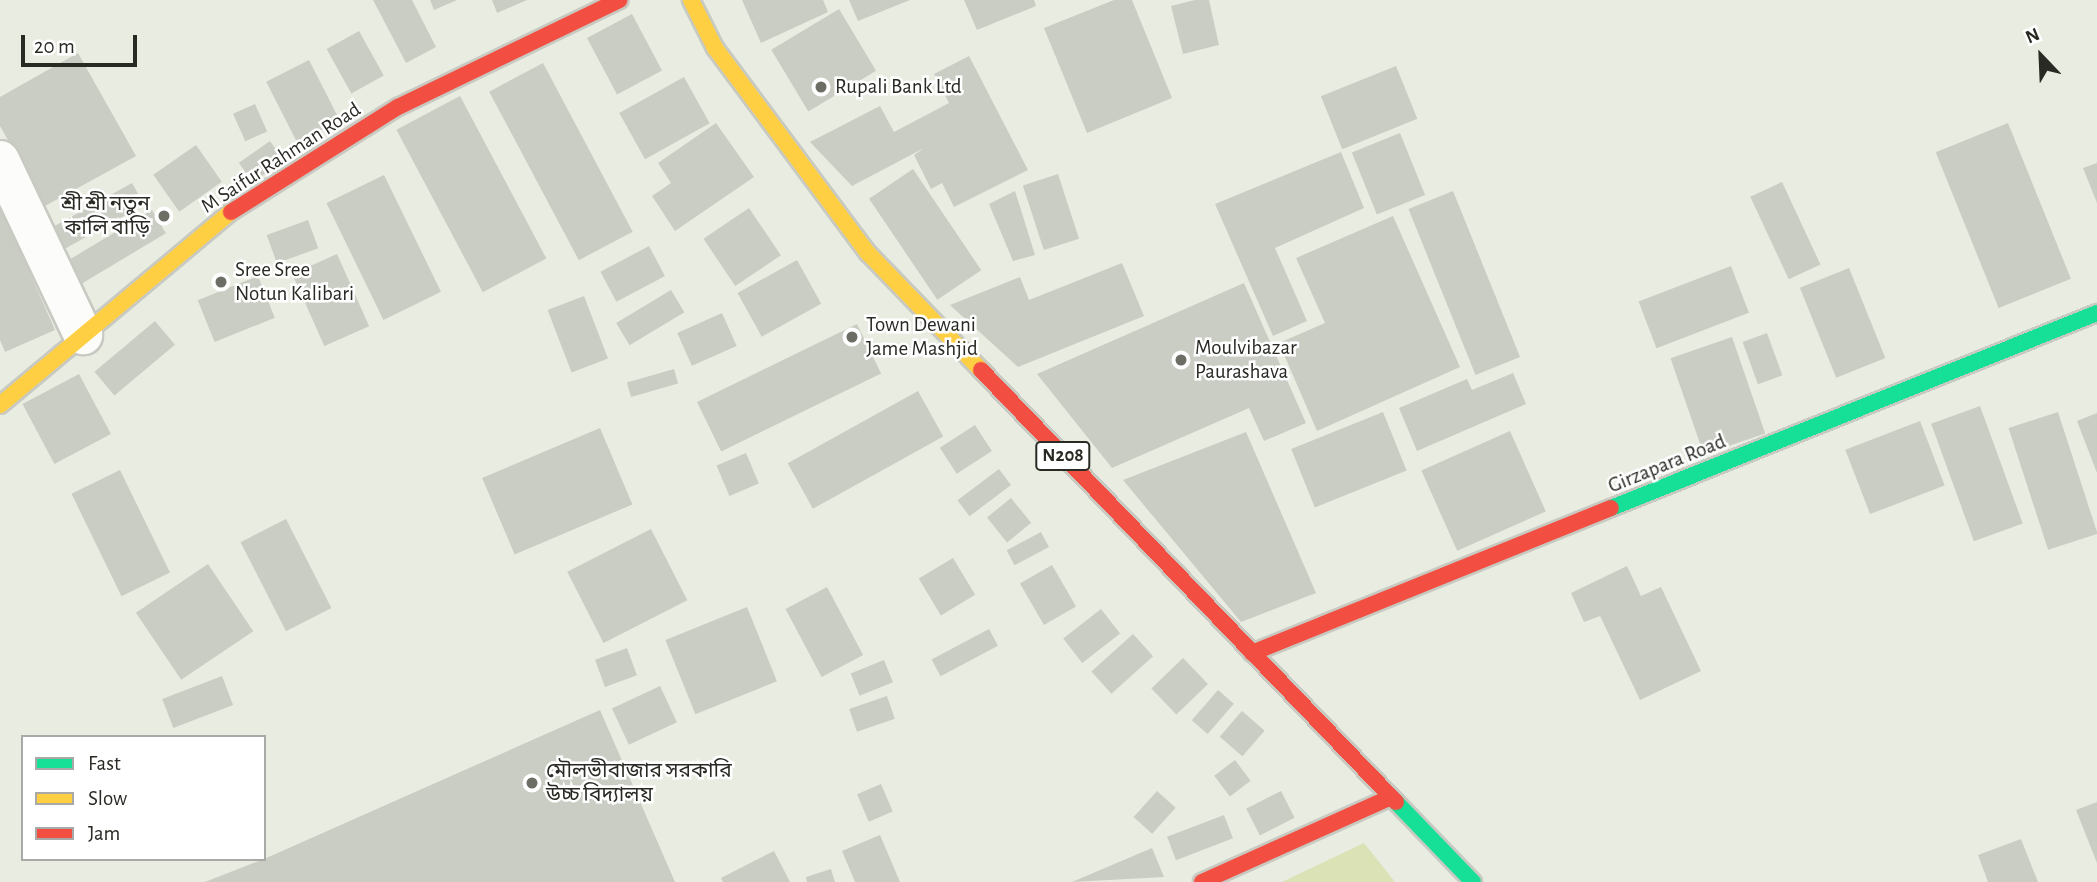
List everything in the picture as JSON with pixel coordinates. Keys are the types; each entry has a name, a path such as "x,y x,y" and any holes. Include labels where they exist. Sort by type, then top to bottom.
{"main road":[{"name":"M Saifur Rahman Road","path":"0,405 228,214 398,107 619,0"},
{"name":"N208","path":"691,0 715,48 868,253 1473,882"},
{"name":"Girzapara Road","path":"1252,653 2097,313"},
{"path":"1202,882 1391,797"}],"street":[{"path":"0,160 83,335"}],"green space":[{"path":"1364,843 1395,882 1282,882"}],"building":[{"path":"373,0 412,0 436,47 406,63"},
{"path":"430,0 457,0 434,10"},
{"path":"492,0 527,0 497,13"},
{"path":"742,0 823,0 828,12 761,43"},
{"path":"849,0 910,0 858,21"},
{"path":"964,0 1034,0 1036,6 977,30"},
{"path":"1114,0 1132,0 1172,98 1087,133 1044,28"},
{"path":"1195,0 1209,0 1219,45 1183,54 1171,6"},
{"path":"839,9 876,71 808,111 771,50"},
{"path":"632,14 662,71 617,94 587,38"},
{"path":"359,31 384,76 351,94 327,49"},
{"path":"78,53 136,156 45,206 0,126 0,97"},
{"path":"969,56 1028,170 954,207 942,183 931,189 914,155 924,148 852,186 810,142 880,106 894,132 949,103 934,74"},
{"path":"309,60 340,121 297,142 266,82"},
{"path":"543,63 633,232 579,260 489,92"},
{"path":"1396,66 1417,119 1342,149 1321,96"},
{"path":"684,77 710,123 645,159 619,113"},
{"path":"460,96 546,258 483,292 396,130"},
{"path":"255,104 267,131 245,141 233,114"},
{"path":"716,123 754,177 675,231 652,196 671,183 658,163"},
{"path":"2008,123 2071,279 1999,308 1936,152"},
{"path":"1400,133 1425,195 1377,215 1352,152"},
{"path":"270,141 284,161 253,182 239,163"},
{"path":"196,145 222,182 179,212 153,175"},
{"path":"1341,152 1364,208 1275,248 1307,321 1273,336 1215,204"},
{"path":"2097,163 2097,203 2083,168"},
{"path":"913,169 981,270 937,300 869,199"},
{"path":"1058,174 1079,239 1044,250 1023,185"},
{"path":"384,175 441,292 383,320 326,203"},
{"path":"1782,182 1820,264 1789,279 1750,197"},
{"path":"132,183 144,205 65,248 53,227"},
{"path":"1015,191 1035,255 1013,261 989,204"},
{"path":"1453,191 1520,357 1476,375 1408,209"},
{"path":"0,205 55,330 5,352 0,340"},
{"path":"749,208 781,255 735,286 703,239"},
{"path":"152,210 166,233 67,292 53,269"},
{"path":"1393,216 1460,367 1317,431 1279,343 1325,323 1296,258"},
{"path":"308,220 318,248 277,263 267,235"},
{"path":"649,246 665,276 616,302 600,272"},
{"path":"337,254 369,326 324,346 292,274"},
{"path":"797,260 821,304 762,337 738,293"},
{"path":"1122,263 1144,316 1018,367 950,305 1020,277 1029,300"},
{"path":"1731,266 1749,313 1656,348 1639,301"},
{"path":"1849,268 1885,358 1836,378 1800,288"},
{"path":"258,276 275,318 215,342 198,300"},
{"path":"1244,283 1306,423 1264,441 1249,408 1112,468 1037,374"},
{"path":"671,290 684,312 630,345 616,323"},
{"path":"584,296 608,359 572,373 548,310"},
{"path":"722,313 737,346 692,366 677,333"},
{"path":"155,321 175,345 114,396 94,372"},
{"path":"857,324 881,373 721,451 697,402"},
{"path":"1767,333 1782,375 1758,384 1743,342"},
{"path":"1732,337 1765,433 1704,455 1671,358"},
{"path":"674,369 678,383 631,397 627,383"},
{"path":"1513,373 1526,404 1417,451 1399,408 1467,379 1472,390"},
{"path":"79,374 111,434 54,464 22,404"},
{"path":"918,391 943,436 813,509 788,463"},
{"path":"1980,406 2023,523 1974,541 1931,424"},
{"path":"1383,412 1407,470 1315,507 1291,449"},
{"path":"2058,412 2097,534 2048,550 2009,428"},
{"path":"2097,413 2097,473 2077,421"},
{"path":"1920,421 1945,485 1870,514 1845,450"},
{"path":"975,425 992,451 957,474 940,448"},
{"path":"600,428 632,504 515,554 482,478"},
{"path":"1510,431 1546,511 1457,551 1421,470"},
{"path":"1246,432 1316,593 1241,622 1123,480"},
{"path":"746,453 759,483 729,496 717,466"},
{"path":"999,469 1011,485 970,516 957,500"},
{"path":"120,470 170,572 121,596 71,494"},
{"path":"1011,498 1031,523 1007,542 987,518"},
{"path":"286,519 331,608 286,631 241,542"},
{"path":"651,529 687,600 604,643 567,572"},
{"path":"1041,532 1049,547 1015,565 1007,550"},
{"path":"953,558 975,595 941,615 919,579"},
{"path":"208,564 253,631 181,680 136,613"},
{"path":"1052,565 1076,607 1044,625 1020,584"},
{"path":"1627,566 1641,596 1661,587 1701,671 1640,700 1600,616 1584,622 1571,593"},
{"path":"827,587 863,655 822,677 786,609"},
{"path":"747,607 777,681 695,714 665,640"},
{"path":"1101,609 1120,633 1082,663 1063,639"},
{"path":"989,629 998,646 941,676 932,660"},
{"path":"1133,634 1153,656 1111,694 1091,671"},
{"path":"627,648 637,675 605,687 595,660"},
{"path":"1183,658 1208,684 1176,714 1151,689"},
{"path":"884,660 893,682 860,696 851,673"},
{"path":"222,676 233,705 173,728 162,699"},
{"path":"660,686 677,722 629,745 612,708"},
{"path":"1218,690 1234,704 1208,734 1192,720"},
{"path":"887,696 895,719 857,732 849,709"},
{"name":"মৌলভীবাজার সরকারি উচ্চ বিদ্যালয়","path":"600,710 675,882 205,882 259,861 266,861 266,858"},
{"path":"1242,711 1265,731 1242,756 1220,737"},
{"path":"1235,760 1251,781 1230,796 1214,776"},
{"path":"881,784 893,812 869,822 857,794"},
{"path":"1157,791 1176,808 1152,834 1134,817"},
{"path":"1281,791 1295,818 1260,835 1246,809"},
{"path":"2097,802 2097,863 2076,810"},
{"path":"1224,815 1233,838 1176,860 1167,837"},
{"path":"880,835 900,882 855,882 842,851"},
{"path":"2021,839 2038,882 1988,882 1978,855"},
{"path":"1152,848 1164,877 1072,882"},
{"path":"774,851 790,882 723,882 721,878"},
{"path":"831,869 835,882 807,882 806,877"}],"traffic: fast":[{"path":"1611,508 2097,313"},
{"path":"1396,802 1473,882"}],"traffic: slow":[{"path":"691,0 715,48 868,253 981,370"},
{"path":"0,405 231,212"}],"traffic: jam":[{"path":"231,212 398,107 619,0"},
{"path":"981,370 1396,802"},
{"path":"1252,653 1611,508"},
{"path":"1202,882 1391,797"}],"place":[{"name":"Rupali Bank Ltd","path":"821,87"},
{"name":"শ্রী শ্রী নতুন কালি বাড়ি","path":"164,216"},
{"name":"Sree Sree Notun Kalibari","path":"221,282"},
{"name":"Town Dewani Jame Mashjid","path":"852,337"},
{"name":"Moulvibazar Paurashava","path":"1181,360"},
{"name":"মৌলভীবাজার সরকারি উচ্চ বিদ্যালয়","path":"532,783"}]}
